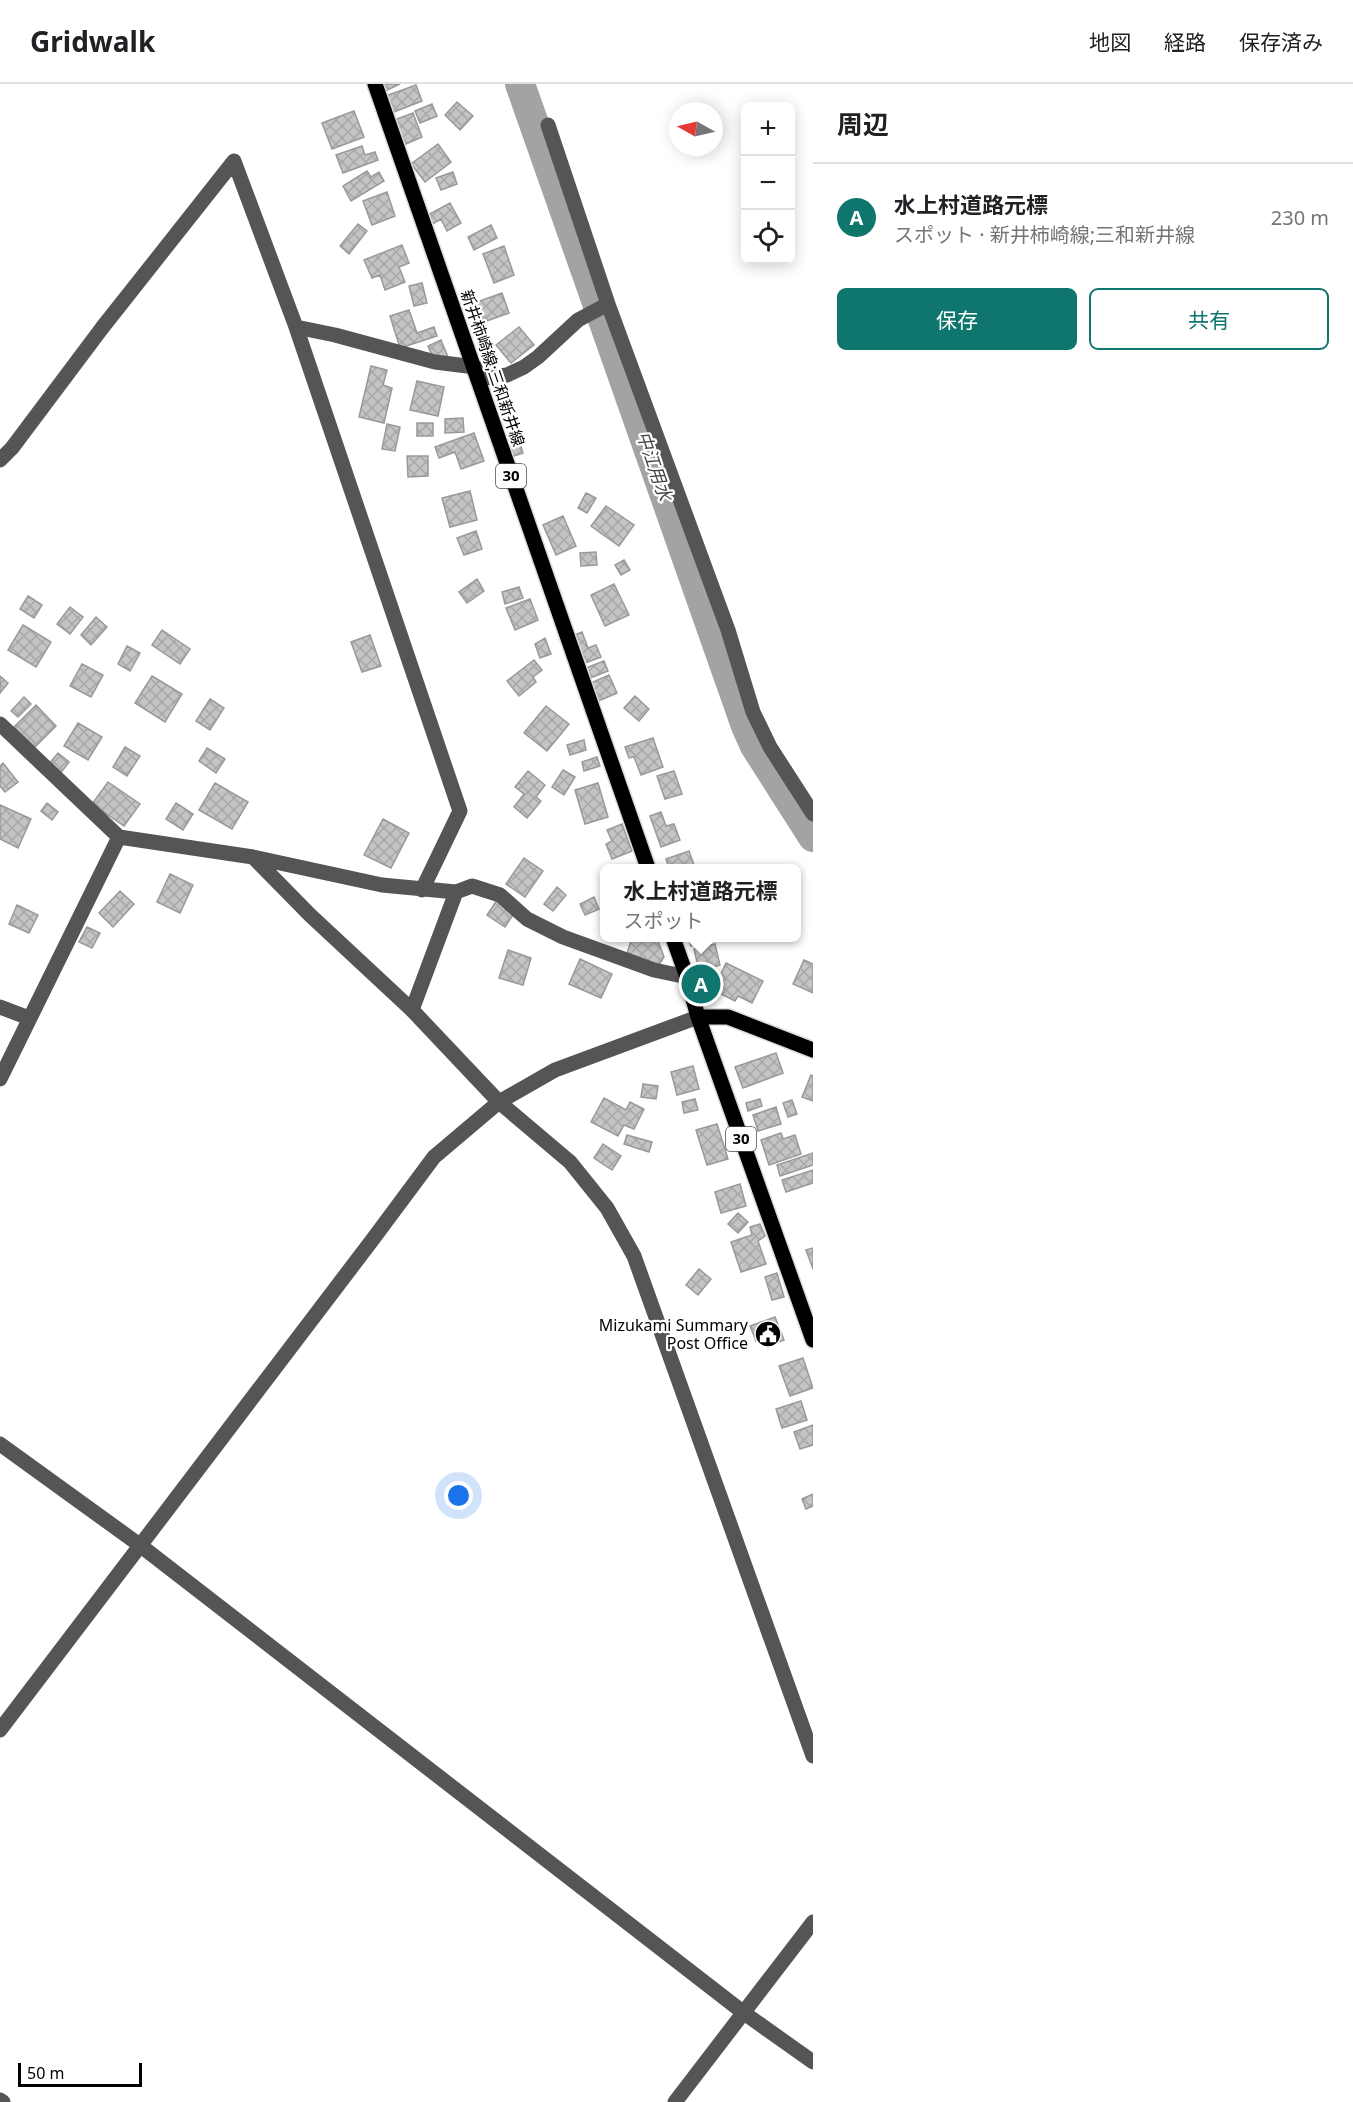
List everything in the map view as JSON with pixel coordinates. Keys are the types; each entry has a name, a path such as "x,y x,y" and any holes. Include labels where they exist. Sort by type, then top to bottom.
{"main road":[{"name":"新井柿崎線;三和新井線","path":"375,84 647,864"},
{"name":"30","path":"674,942 698,1017 813,1340"},
{"path":"698,1017 728,1017 813,1050"}],"street":[{"path":"548,125 608,304 728,630 753,712 770,747 813,814"},
{"path":"0,460 12,448 108,319 234,161 296,327 460,811 422,890"},
{"path":"296,327 335,335 477,373 507,375 538,357 578,320 608,304"},
{"path":"0,724 119,837 253,857 382,885 456,892 472,886 500,895 526,919 563,937 654,970 687,977"},
{"path":"0,1079 119,837"},
{"path":"253,857 310,915 412,1010 499,1102 570,1162 607,1208 634,1256 813,1756"},
{"path":"412,1010 456,892"},
{"path":"0,1007 29,1018"},
{"path":"0,1730 434,1156 499,1102 555,1070 698,1017"},
{"path":"0,1444 141,1546 744,2013 813,2062"},
{"path":"675,2102 813,1923"}],"building":[{"path":"382,84 400,84 385,91"},
{"path":"416,85 422,101 389,114 383,97"},
{"path":"457,102 473,116 460,130 445,115"},
{"path":"432,104 437,116 420,123 415,111"},
{"path":"354,111 364,137 332,149 322,123"},
{"path":"413,113 422,137 399,147 389,122"},
{"path":"438,144 451,162 425,182 411,164"},
{"path":"362,146 365,155 375,152 378,160 343,173 336,155"},
{"path":"367,171 371,177 379,172 384,181 351,201 343,186"},
{"path":"453,172 457,184 441,190 436,178"},
{"path":"387,192 395,216 372,225 363,201"},
{"path":"450,203 461,223 447,231 441,219 429,226 424,217"},
{"path":"358,224 367,231 349,254 340,246"},
{"path":"491,225 497,238 474,250 468,237"},
{"path":"402,245 409,263 399,267 405,282 385,290 380,275 372,278 364,260"},
{"path":"504,246 514,275 494,283 483,254"},
{"path":"422,283 427,303 414,306 409,286"},
{"path":"502,293 509,313 484,322 477,302"},
{"path":"409,310 417,333 434,327 437,336 400,348 390,316"},
{"path":"519,327 534,345 511,363 496,345"},
{"path":"441,340 448,357 435,362 428,346"},
{"path":"371,366 387,370 383,385 392,388 384,423 359,417"},
{"path":"417,381 444,387 438,416 410,410"},
{"path":"463,418 464,432 445,433 445,419"},
{"path":"417,423 433,423 433,436 417,436"},
{"path":"387,424 400,427 395,451 382,449"},
{"path":"474,433 484,461 461,469 455,452 439,458 435,447"},
{"path":"518,437 523,453 508,458 503,442"},
{"path":"407,456 428,456 428,476 408,477"},
{"path":"470,491 477,520 450,527 442,498"},
{"path":"586,493 596,498 587,513 578,508"},
{"path":"606,506 634,525 619,546 591,526"},
{"path":"563,516 576,546 556,555 543,525"},
{"path":"476,531 482,549 464,555 457,538"},
{"path":"596,552 597,565 581,566 580,553"},
{"path":"624,560 630,570 621,575 615,565"},
{"path":"477,579 484,591 467,603 459,592"},
{"path":"614,584 629,615 605,626 591,595"},
{"path":"519,587 523,598 505,604 502,592"},
{"path":"28,596 42,605 34,618 20,609"},
{"path":"530,599 538,620 515,630 506,608"},
{"path":"70,607 83,617 70,634 57,624"},
{"path":"96,617 107,627 91,645 81,635"},
{"path":"23,625 51,642 36,667 8,650"},
{"path":"162,630 190,649 180,664 152,645"},
{"path":"582,632 588,648 596,645 601,657 580,665 570,637"},
{"path":"370,635 381,666 362,672 351,642"},
{"path":"545,638 551,654 540,658 535,644"},
{"path":"127,646 140,653 130,671 118,664"},
{"path":"534,660 542,670 533,677 536,682 519,696 507,681"},
{"path":"604,661 608,671 590,678 586,668"},
{"path":"82,664 103,675 91,697 70,686"},
{"path":"609,675 617,693 596,702 589,684"},
{"path":"0,676 8,683 0,693"},
{"path":"152,676 182,694 165,722 135,703"},
{"path":"635,696 649,709 639,721 624,708"},
{"path":"24,697 31,704 18,717 11,711"},
{"path":"210,699 224,708 210,730 196,721"},
{"path":"36,705 56,726 35,747 14,727"},
{"path":"546,706 569,724 547,751 524,733"},
{"path":"78,723 102,737 88,760 64,746"},
{"path":"653,738 663,767 641,775 634,757 629,758 625,747"},
{"path":"584,740 586,750 570,755 567,745"},
{"path":"125,747 140,756 127,776 113,767"},
{"path":"207,748 225,759 216,773 199,761"},
{"path":"58,753 69,762 60,774 48,765"},
{"path":"597,757 600,766 584,771 582,762"},
{"path":"3,763 18,782 5,792 0,786 0,766"},
{"path":"563,770 575,777 564,795 552,787"},
{"path":"528,771 545,785 536,797 541,801 527,818 514,807 524,794 515,787"},
{"path":"674,771 682,794 665,799 657,776"},
{"path":"108,782 140,804 124,826 92,804"},
{"path":"215,783 248,802 232,829 199,810"},
{"path":"598,783 608,817 585,824 575,790"},
{"path":"47,803 58,812 52,820 41,811"},
{"path":"176,803 193,814 183,830 166,819"},
{"path":"0,805 31,819 18,848 0,839"},
{"path":"661,812 666,826 674,824 680,840 661,847 650,816"},
{"path":"383,819 409,833 391,868 364,855"},
{"path":"622,824 632,851 612,859 606,844 612,841 607,830"},
{"path":"689,851 694,864 668,864 666,859"},
{"path":"524,858 543,871 525,897 506,884"},
{"path":"170,874 193,885 180,913 157,902"},
{"path":"557,887 566,895 553,911 544,904"},
{"path":"120,891 134,904 113,927 99,913"},
{"path":"594,897 599,909 585,915 580,904"},
{"path":"497,900 515,912 505,927 487,915"},
{"path":"17,905 38,915 29,933 9,924"},
{"path":"87,927 100,933 92,948 79,942"},
{"path":"631,942 658,942 664,957 659,965 627,953"},
{"path":"690,942 705,942 691,946"},
{"path":"715,944 720,965 711,968 712,972 700,975 694,949"},
{"path":"508,950 531,958 523,985 499,978"},
{"path":"580,959 612,974 601,998 569,984"},
{"path":"804,960 813,964 813,993 793,984"},
{"path":"726,963 763,981 752,1003 738,996 735,1001 713,990"},
{"path":"706,976 714,979 711,986 703,982"},
{"path":"776,1053 783,1073 743,1088 735,1067"},
{"path":"693,1066 699,1089 677,1095 671,1072"},
{"path":"811,1075 813,1076 813,1101 802,1097"},
{"path":"643,1084 658,1086 656,1099 641,1097"},
{"path":"604,1098 626,1110 630,1102 644,1109 634,1129 624,1125 618,1136 591,1122"},
{"path":"695,1099 698,1110 684,1113 682,1102"},
{"path":"760,1099 762,1106 748,1111 746,1103"},
{"path":"792,1100 797,1114 788,1117 783,1103"},
{"path":"776,1107 781,1124 758,1131 753,1115"},
{"path":"717,1124 728,1159 707,1165 696,1130"},
{"path":"781,1133 783,1139 795,1135 801,1154 769,1165 761,1140"},
{"path":"627,1135 652,1142 649,1152 624,1144"},
{"path":"603,1144 621,1156 612,1170 594,1158"},
{"path":"813,1153 813,1165 780,1176 777,1165"},
{"path":"813,1170 813,1183 786,1192 782,1180"},
{"path":"740,1184 746,1206 721,1213 715,1192"},
{"path":"738,1213 748,1222 738,1233 728,1224"},
{"path":"760,1224 765,1236 758,1241 766,1264 741,1272 731,1242 752,1235 750,1227"},
{"path":"813,1248 813,1269 806,1250"},
{"path":"699,1269 711,1279 698,1295 686,1285"},
{"path":"777,1273 784,1297 772,1300 765,1277"},
{"path":"775,1317 784,1340 767,1346 764,1338 756,1341 750,1326"},
{"path":"803,1358 813,1388 790,1396 779,1366"},
{"path":"801,1401 807,1420 782,1428 776,1409"},
{"path":"813,1425 813,1445 800,1449 794,1432"},
{"path":"813,1494 813,1506 806,1509 802,1499"}],"waterway":[{"name":"中江用水","path":"520,84 746,726 755,746 813,837"}],"place":[{"name":"水上村道路元標","path":"701,984"},
{"name":"Mizukami Summary Post Office","path":"768,1334"}]}
